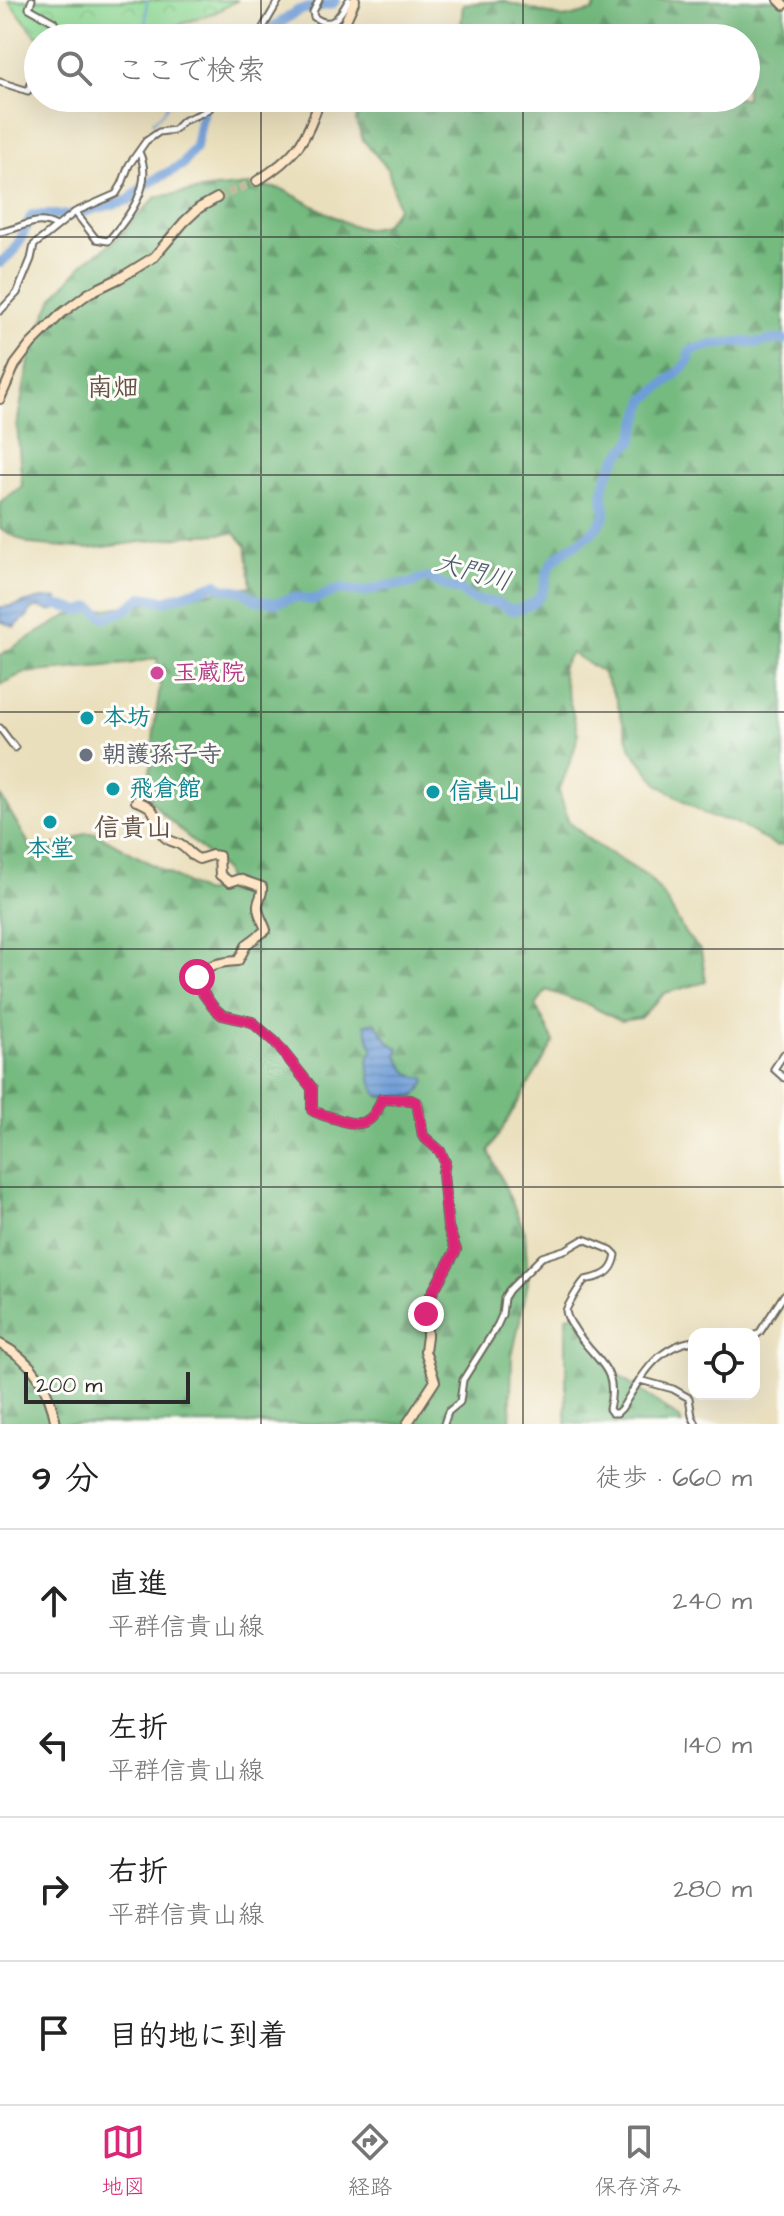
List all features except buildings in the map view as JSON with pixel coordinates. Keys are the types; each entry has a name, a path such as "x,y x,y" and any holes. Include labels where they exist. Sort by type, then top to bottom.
{"main road":[{"path":"343,24 352,0"},
{"path":"779,0 784,5"},
{"path":"257,181 277,169 301,144 315,112"},
{"path":"0,399 15,365 62,313 89,293 154,257 192,215 217,198"},
{"path":"136,801 149,807 158,821 161,834 184,848 189,855 199,859 219,856 220,875 230,882 239,879 262,887 263,894 257,910 266,930 247,944 238,961 209,966 197,977 213,1007 222,1015 252,1022 275,1042 312,1088 312,1110 320,1115 348,1124 367,1122 378,1112 382,1099 417,1103 423,1136 440,1151 445,1162 443,1173 448,1227 456,1250 426,1304 425,1351 435,1381 407,1424"},
{"path":"0,1344 23,1359 42,1380 56,1424"}],"street":[{"path":"32,0 29,8 55,24"},
{"path":"265,24 279,0"},
{"path":"319,0 314,17 326,23 337,18 352,0"},
{"path":"0,82 24,90"},
{"path":"0,311 17,293 34,245 75,212 116,194 129,165 146,141 159,132 174,130 183,121 202,112"},
{"path":"75,212 96,239 108,241 142,191 142,159 138,152"},
{"path":"0,232 35,221 56,226"},
{"path":"0,728 15,748"},
{"path":"784,1054 774,1069 784,1078"},
{"path":"444,1424 448,1412 460,1402 463,1380 497,1326 509,1290 542,1257 567,1249 584,1239 616,1255 615,1264 609,1272 581,1283 568,1306 568,1318 612,1380 609,1409 612,1413 622,1408 648,1368 668,1349 688,1343"},
{"path":"760,1332 784,1295"},
{"path":"640,1380 673,1389 689,1398 696,1424"}],"green space":[{"path":"8,0 238,0 216,12 181,24 27,24"},
{"path":"593,0 784,0 784,845 776,846 732,821 710,817 659,785 631,749 616,699 602,672 571,653 561,668 578,734 559,791 568,821 592,842 648,877 664,896 686,935 701,951 706,982 665,993 640,1018 620,1021 589,1005 546,990 536,1006 554,1042 489,1151 525,1232 528,1283 512,1357 510,1424 0,1424 0,795 32,849 70,842 85,833 95,833 204,893 229,885 224,870 151,799 149,783 160,687 157,658 128,664 23,673 0,685 0,655 69,615 251,586 246,546 235,533 88,549 30,544 0,529 0,502 22,486 17,424 32,346 53,298 85,262 113,242 156,197 251,185 282,189 350,225 366,229 384,225 398,208 388,169 363,140 356,121 358,112 760,112 760,24 461,24 463,4 502,1 564,18 593,11"},
{"path":"582,1313 613,1371 679,1418 682,1424 566,1424 566,1316"}],"water":[{"path":"44,598 58,599 57,609 49,611 39,607 30,610 28,616 14,627 0,621 0,607"},
{"path":"375,1022 388,1041 399,1049 397,1055 407,1071 425,1078 426,1082 415,1097 380,1097 374,1089 369,1066 369,1055 373,1051 365,1024"}],"waterway":[{"path":"146,24 147,0"},
{"path":"278,24 299,10 332,4 336,0"},
{"path":"153,122 163,112"},
{"path":"0,263 15,250 32,215 71,215 129,200 145,185 182,165 196,146 203,112"},
{"name":"大門川","path":"49,603 82,611 91,607 106,618 127,609 142,597 165,601 216,584 242,591 256,600 276,603 295,597 313,600 340,589 364,592 427,578 453,589 458,588 472,599 497,603 513,610 520,609 539,597 556,558 594,530 603,519 603,495 608,473 632,442 645,400 685,366 689,352 717,344 784,340"}],"tunnel":[{"path":"217,198 257,181"}],"place":[{"name":"玉蔵院","path":"157,673"},
{"name":"本坊","path":"87,718"},
{"name":"朝護孫子寺","path":"86,755"},
{"name":"飛倉館","path":"113,789"},
{"name":"信貴山","path":"433,792"},
{"name":"本堂","path":"50,822"}],"district":[{"name":"南畑","path":"113,388"},
{"name":"信貴山","path":"133,828"}],"route":[{"path":"197,977 203,993 222,1015 252,1022 275,1042 312,1088 312,1110 320,1115 348,1124 367,1122 378,1112 382,1099 417,1103 423,1136 440,1151 445,1162 443,1173 448,1227 456,1247 426,1304 426,1314"}]}
